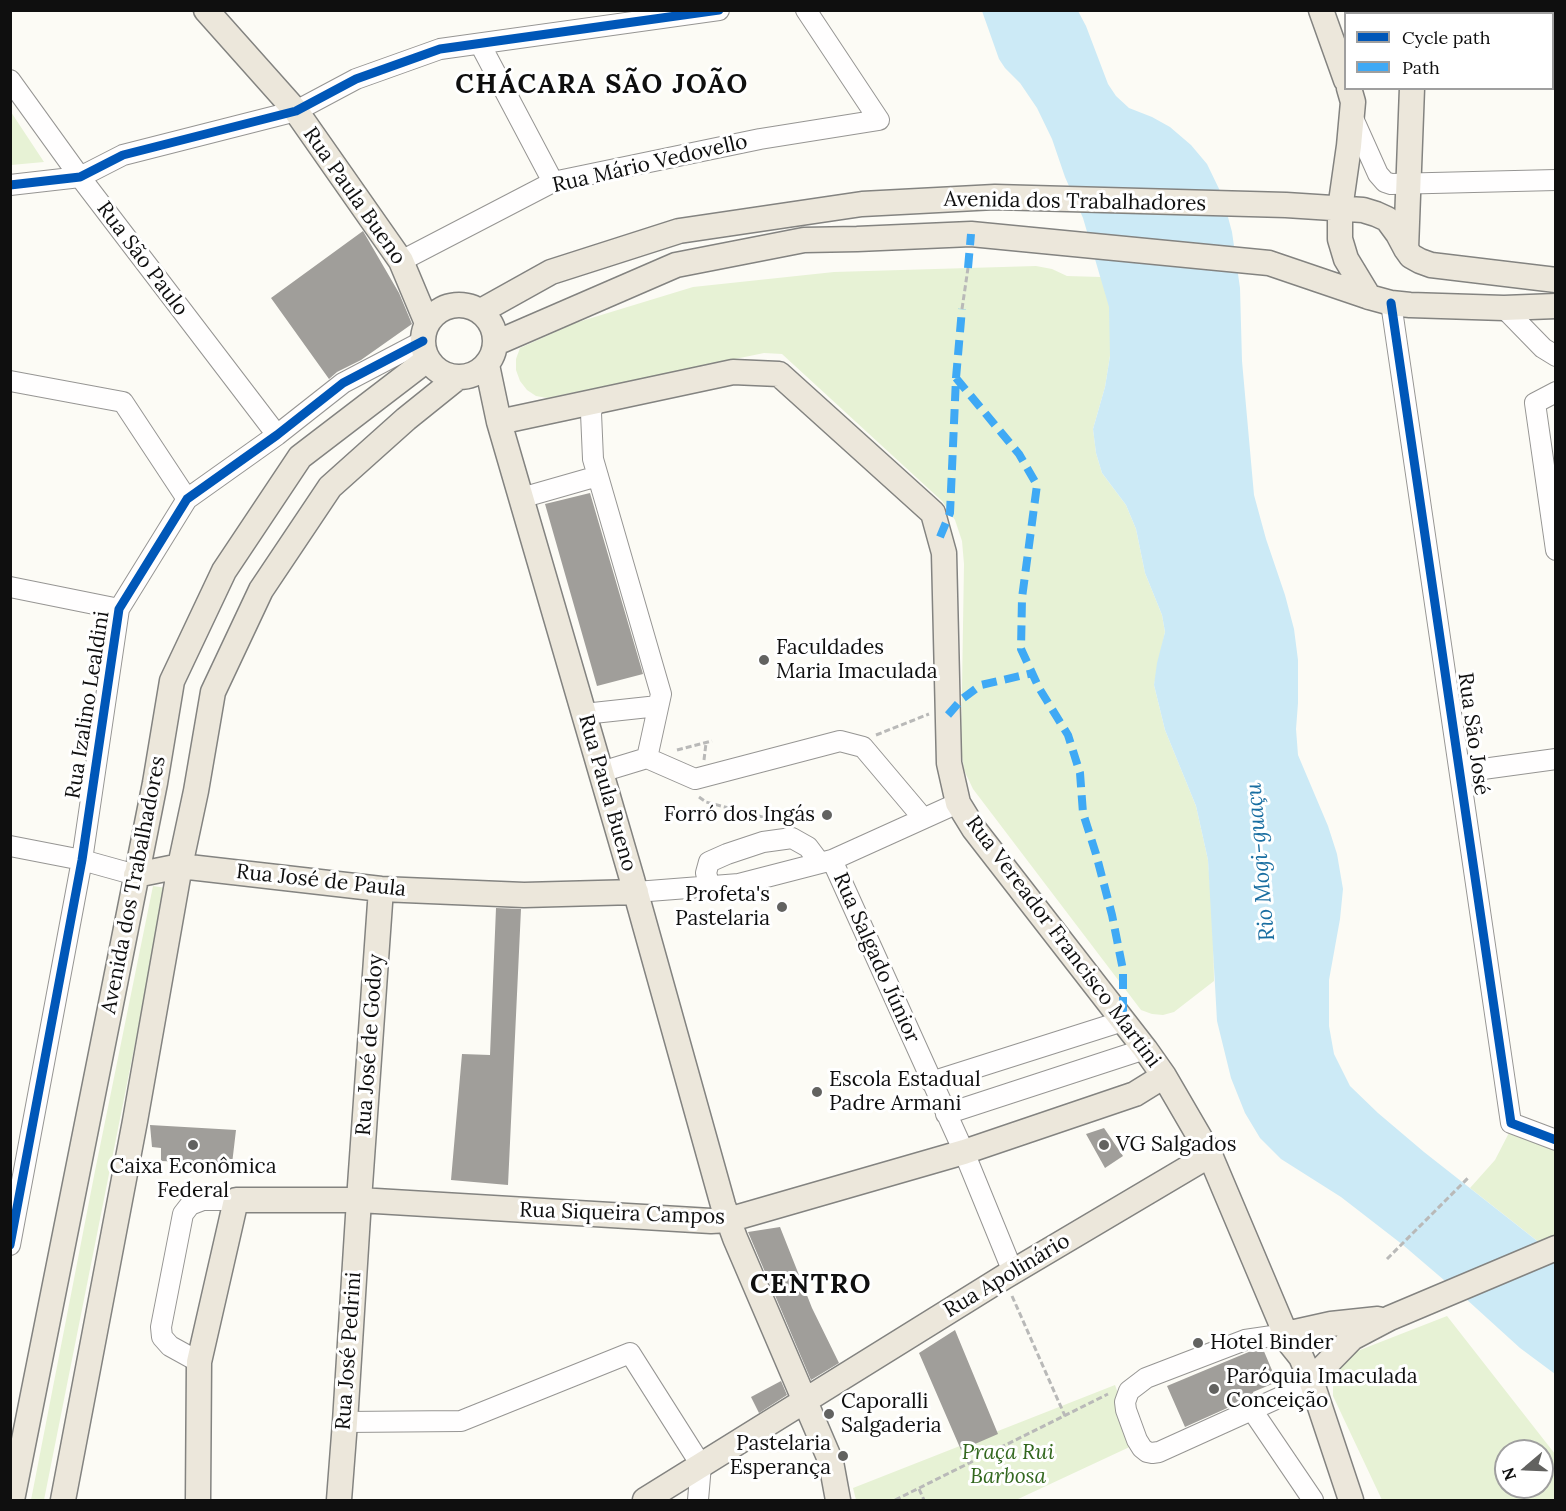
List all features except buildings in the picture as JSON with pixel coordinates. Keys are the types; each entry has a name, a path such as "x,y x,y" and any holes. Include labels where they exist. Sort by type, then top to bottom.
{"main road":[{"name":"Rua Paula Bueno","path":"206,10 296,111 404,267 426,341"},
{"path":"1321,10 1344,74"},
{"path":"1350,90 1353,102 1340,209 1340,239 1346,259 1380,300"},
{"path":"1406,249 1412,90"},
{"name":"Avenida dos Trabalhadores","path":"481,311 551,272 679,231 862,204 995,197 1351,208 1387,219 1411,256 1431,265 1556,280"},
{"name":"Avenida dos Trabalhadores","path":"492,354 676,265 804,240 971,234 1269,263 1380,300 1410,305 1504,308 1556,306"},
{"name":"Rua Paula Bueno","path":"404,267 458,304 481,311 490,320 495,332 492,354 499,422 636,892 728,1220 806,1400"},
{"path":"458,304 445,307 435,313 426,341 435,369 457,378 468,377 479,372 492,354"},
{"name":"Avenida dos Trabalhadores","path":"12,1500 155,783 172,681 224,571 300,457 426,341"},
{"name":"Rua Vereador Francisco Martini","path":"499,422 733,372 778,374 933,513 944,553 949,764 958,802 974,829 1124,1021 1164,1076 1210,1155 1287,1338 1301,1357 1303,1385"},
{"name":"Avenida dos Trabalhadores","path":"63,1500 213,692 261,590 330,487 406,419 457,378"},
{"name":"Rua José de Paula","path":"136,875 180,866 381,889 524,895 636,892"},
{"name":"Rua José de Godoy","path":"359,1200 381,889"},
{"name":"Rua Siqueira Campos","path":"236,1200 359,1200 711,1221 728,1220 964,1152 1135,1094 1164,1076"},
{"name":"Rua Apolinário","path":"645,1500 1009,1275 1210,1155"},
{"path":"198,1500 199,1362 236,1200"},
{"name":"Rua José Pedrini","path":"339,1500 359,1200"},
{"path":"1303,1385 1352,1338 1390,1318 1556,1248"},
{"path":"1287,1338 1331,1324 1390,1318"},
{"path":"1303,1385 1333,1500"},
{"path":"1303,1385 1351,1500"},
{"path":"806,1400 831,1462 838,1500"}],"street":[{"path":"10,185 80,177 123,155 296,111 356,79 440,49 719,10"},
{"name":"Rua Mário Vedovello","path":"404,267 553,182 760,139 879,120 806,10"},
{"path":"480,44 553,182"},
{"name":"Rua São Paulo","path":"10,80 80,177 277,435"},
{"path":"1352,116 1378,174 1385,182 1391,184 1556,180"},
{"name":"Rua São José","path":"1380,300 1461,772 1511,1122 1556,1140"},
{"path":"1504,308 1543,348 1556,356"},
{"name":"Rua Izalino Lealdini","path":"10,1245 82,860 119,609 187,499 277,435 343,383 426,341"},
{"path":"10,381 123,402 187,499"},
{"path":"1556,392 1535,403 1556,550"},
{"path":"594,402 591,413 593,459 661,694 658,706 656,762"},
{"path":"521,498 598,477"},
{"path":"10,587 119,609"},
{"path":"584,714 658,706"},
{"path":"601,772 656,762 695,779 840,741 863,747 923,818"},
{"path":"1461,772 1556,759"},
{"path":"710,887 706,873 709,862 727,854 763,842 792,838 808,847 826,862 958,802"},
{"name":"Rua José de Paula","path":"10,846 82,860 136,875"},
{"name":"Rua Salgado Júnior","path":"636,892 740,884 826,862 964,1152 1009,1275"},
{"path":"931,1082 1124,1021"},
{"path":"946,1114 1145,1049"},
{"path":"199,1362 170,1346 162,1337 161,1327 183,1214 190,1205 202,1200 236,1200"},
{"path":"1287,1338 1245,1340 1146,1378 1129,1391 1125,1402 1126,1410 1137,1440 1142,1448 1152,1453 1159,1452 1303,1385"},
{"path":"345,1422 461,1421 630,1353 702,1465 698,1500"},
{"path":"1252,1410 1313,1500"}],"path":[{"path":"962,309 968,268"},
{"path":"853,745 948,706"},
{"path":"656,762 674,751 712,741"},
{"path":"698,778 697,795 706,801 784,822 792,838"},
{"path":"1387,1259 1469,1177"},
{"path":"1009,1275 1065,1416"},
{"path":"895,1500 1118,1390"},
{"path":"919,1489 924,1500"}],"green space":[{"path":"11,112 44,162 11,165"},
{"path":"1036,266 1052,269 1067,276 1101,277 1110,307 1110,356 1105,387 1093,429 1096,453 1102,473 1126,505 1136,529 1145,573 1162,615 1165,632 1154,685 1165,730 1196,806 1208,860 1213,923 1214,981 1174,1012 1163,1015 1141,1010 973,789 964,770 961,749 964,564 962,541 955,520 942,501 782,354 764,353 547,398 536,396 527,390 516,370 516,359 520,348 575,323 693,287 834,272"},
{"path":"153,886 166,888 44,1500 31,1500 95,1171"},
{"path":"1512,1127 1555,1145 1555,1241 1545,1247 1470,1188 1495,1160"},
{"path":"1447,1316 1543,1439 1494,1439 1494,1499 1554,1499 1554,1453 1555,1454 1554,1500 1382,1500 1333,1396 1333,1378 1342,1357"},
{"name":"Praça Rui Barbosa","path":"1115,1385 1136,1444 1016,1500 856,1500 853,1488"}],"water":[{"name":"Rio Mogi-guaçu","path":"982,11 1078,11 1108,84 1116,96 1129,108 1170,127 1191,145 1207,164 1222,195 1232,232 1240,288 1242,361 1254,495 1294,629 1298,660 1296,729 1298,755 1328,826 1337,854 1343,889 1329,980 1329,1026 1334,1054 1350,1086 1378,1113 1555,1255 1555,1374 1520,1348 1403,1245 1341,1197 1281,1159 1260,1138 1245,1113 1231,1078 1217,1021 1208,860 1196,806 1165,730 1154,685 1165,632 1162,615 1145,573 1136,529 1126,505 1102,473 1096,453 1093,429 1105,387 1110,356 1109,307 1083,218 1052,139 1037,108 1020,83 999,59"}],"marked path":[{"path":"968,268 971,234"},
{"path":"956,378 962,309"},
{"path":"940,537 950,513 956,378 1019,454 1037,485 1022,598 1021,649 1039,688 1068,735 1080,773 1083,813 1112,915 1123,970 1123,1021"},
{"path":"948,715 962,699 981,685 1033,673"}],"cycle path":[{"path":"10,185 80,177 123,155 296,111 356,79 440,49 719,10"},
{"path":"1391,303 1511,1123 1556,1140"},
{"path":"10,1245 82,860 119,609 187,499 277,435 343,383 423,341"}],"place":[{"name":"Faculdades Maria Imaculada","path":"764,660"},
{"name":"Forró dos Ingás","path":"827,815"},
{"name":"Profeta's Pastelaria","path":"782,907"},
{"name":"Escola Estadual Padre Armani","path":"817,1092"},
{"name":"Caixa Econômica Federal","path":"193,1145"},
{"name":"VG Salgados","path":"1104,1145"},
{"name":"Hotel Binder","path":"1198,1343"},
{"name":"Paróquia Imaculada Conceição","path":"1214,1389"},
{"name":"Caporalli Salgaderia","path":"829,1414"},
{"name":"Pastelaria Esperança","path":"843,1456"}],"district":[{"name":"CHÁCARA SÃO JOÃO","path":"602,85"},
{"name":"CENTRO","path":"811,1285"}]}
